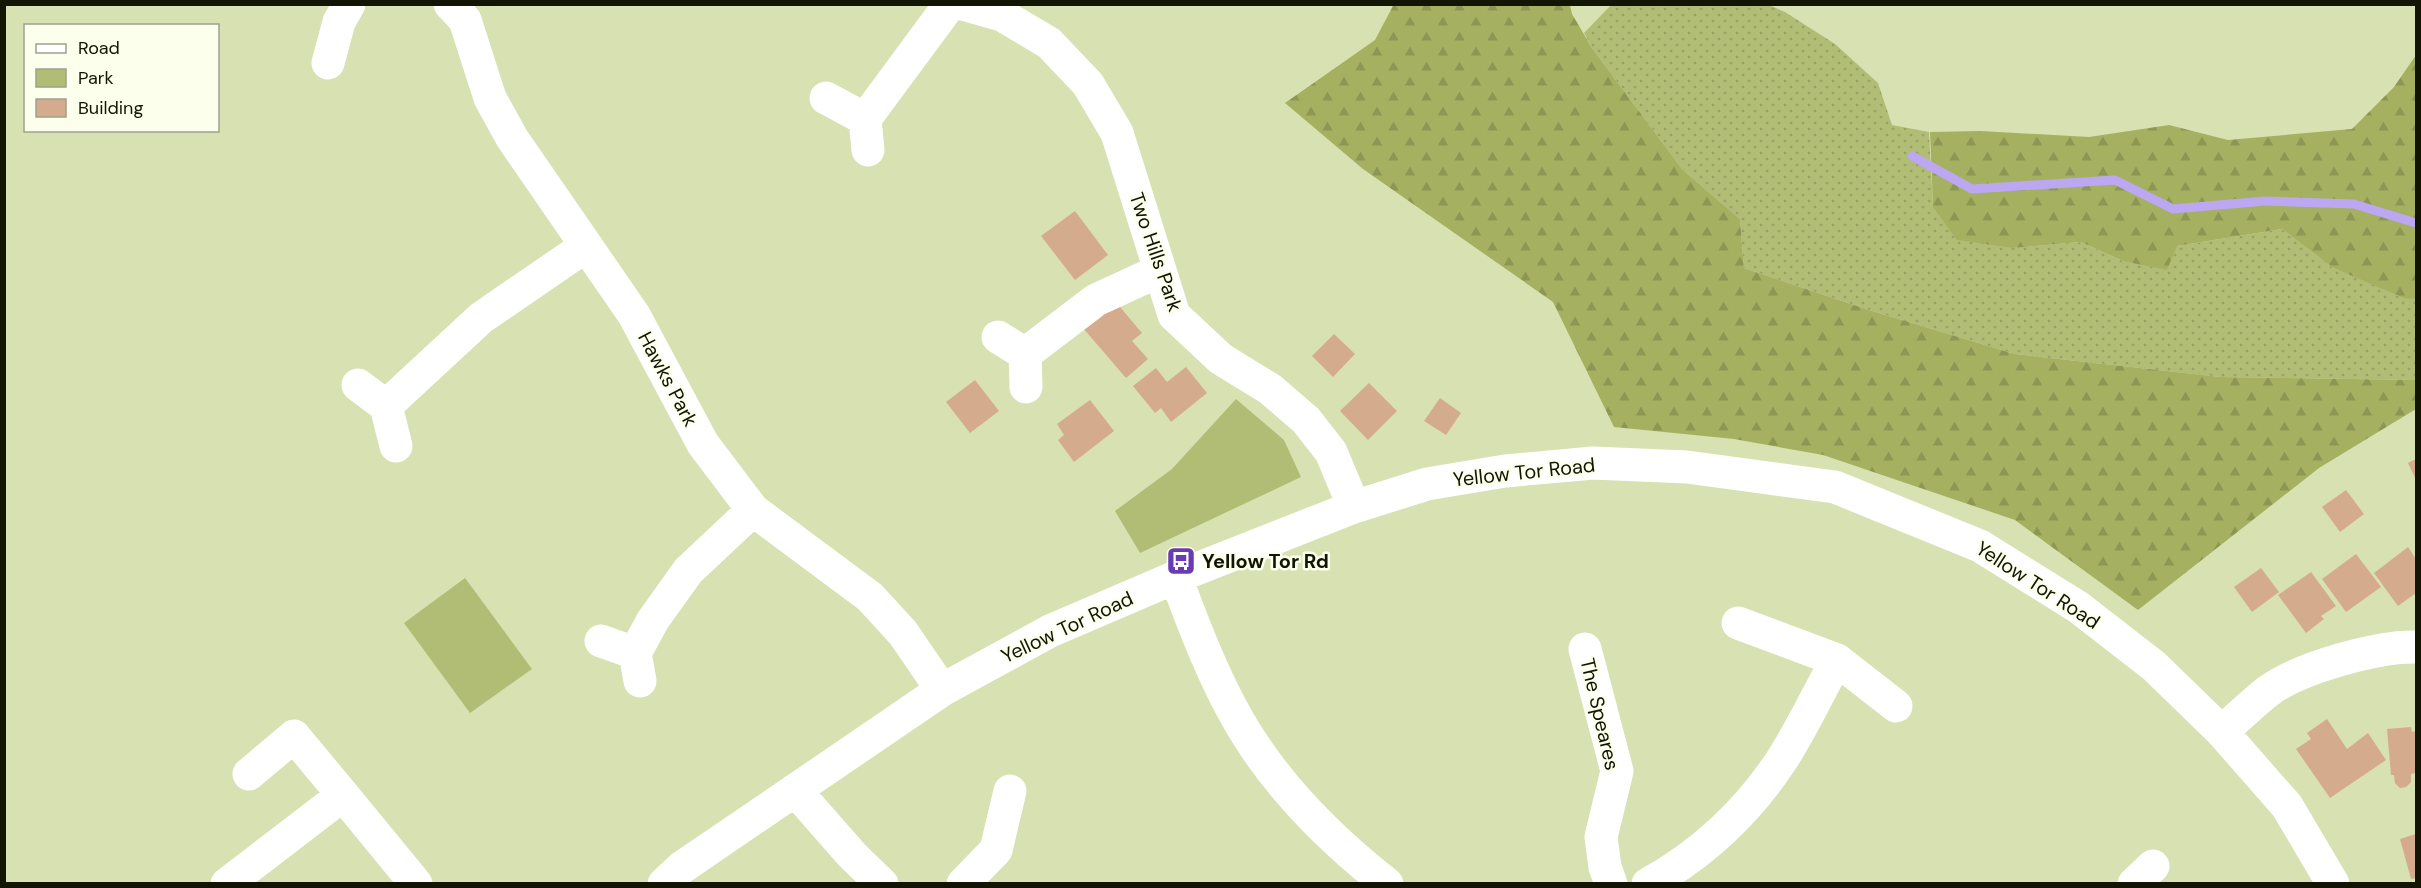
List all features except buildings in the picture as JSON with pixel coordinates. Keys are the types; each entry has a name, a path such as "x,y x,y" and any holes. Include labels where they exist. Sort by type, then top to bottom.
{"street":[{"path":"328,63 339,22 349,4"},
{"name":"Hawks Park","path":"450,4 465,20 490,98 512,138 634,315 702,444 753,510 870,597 903,633 942,690"},
{"path":"826,98 866,134 950,4"},
{"name":"Two Hills Park","path":"963,4 1002,15 1049,44 1088,84 1117,133 1174,315 1221,359 1270,389 1306,420 1331,452 1354,507"},
{"path":"386,406 481,318 586,246"},
{"path":"1026,387 1012,345 1096,300 1159,271"},
{"path":"358,385 386,406 396,446"},
{"name":"Yellow Tor Road","path":"664,884 681,868 942,690 1050,631 1176,577 1354,507 1427,484 1505,471 1593,463 1687,467 1835,487 1980,546 2078,608 2154,666 2222,732 2287,806 2333,884"},
{"path":"601,641 638,667 653,620 688,570 753,510"},
{"path":"1176,577 1195,630 1231,709 1269,766 1311,815 1387,884"},
{"path":"1738,623 1837,660 1896,706"},
{"path":"2222,732 2269,690 2319,666 2401,647 2416,647"},
{"name":"The Speares","path":"1585,649 1617,771 1601,837 1605,867 1611,884"},
{"path":"1648,884 1678,868 1740,815 1782,760 1837,660"},
{"path":"249,774 294,736 416,884"},
{"path":"795,790 872,880"},
{"path":"963,884 996,850 1010,791"},
{"path":"227,884 343,795"}],"green space":[{"path":"1394,4 1570,5 1572,14 1592,48 1682,169 1740,219 1744,268 1869,310 2015,354 2221,377 2416,380 2416,409 2319,468 2138,610 2015,520 1823,455 1734,439 1614,427 1553,302 1363,169 1285,103 1375,40"},
{"path":"1611,5 1769,5 1785,12 1835,44 1878,83 1892,125 1929,132 1933,206 2013,248 2081,242 2123,261 2177,246 2282,229 2333,268 2404,297 2416,299 2416,380 2221,377 2015,354 1869,310 1744,268 1740,219 1682,169 1592,48 1584,33"},
{"path":"2416,55 2416,299 2404,298 2333,268 2282,229 2177,246 2167,270 2123,261 2081,242 2013,248 1957,240 1933,207 1930,132 1980,131 2089,137 2169,125 2228,140 2352,129 2394,87"},
{"path":"1236,399 1284,440 1301,477 1140,553 1115,511 1172,469"},
{"path":"465,578 532,669 470,713 404,623"}],"waterway":[{"path":"1912,156 1972,189 2115,180 2173,209 2265,201 2354,204 2416,223"}],"place":[{"name":"Yellow Tor Rd","path":"1181,561"}]}
